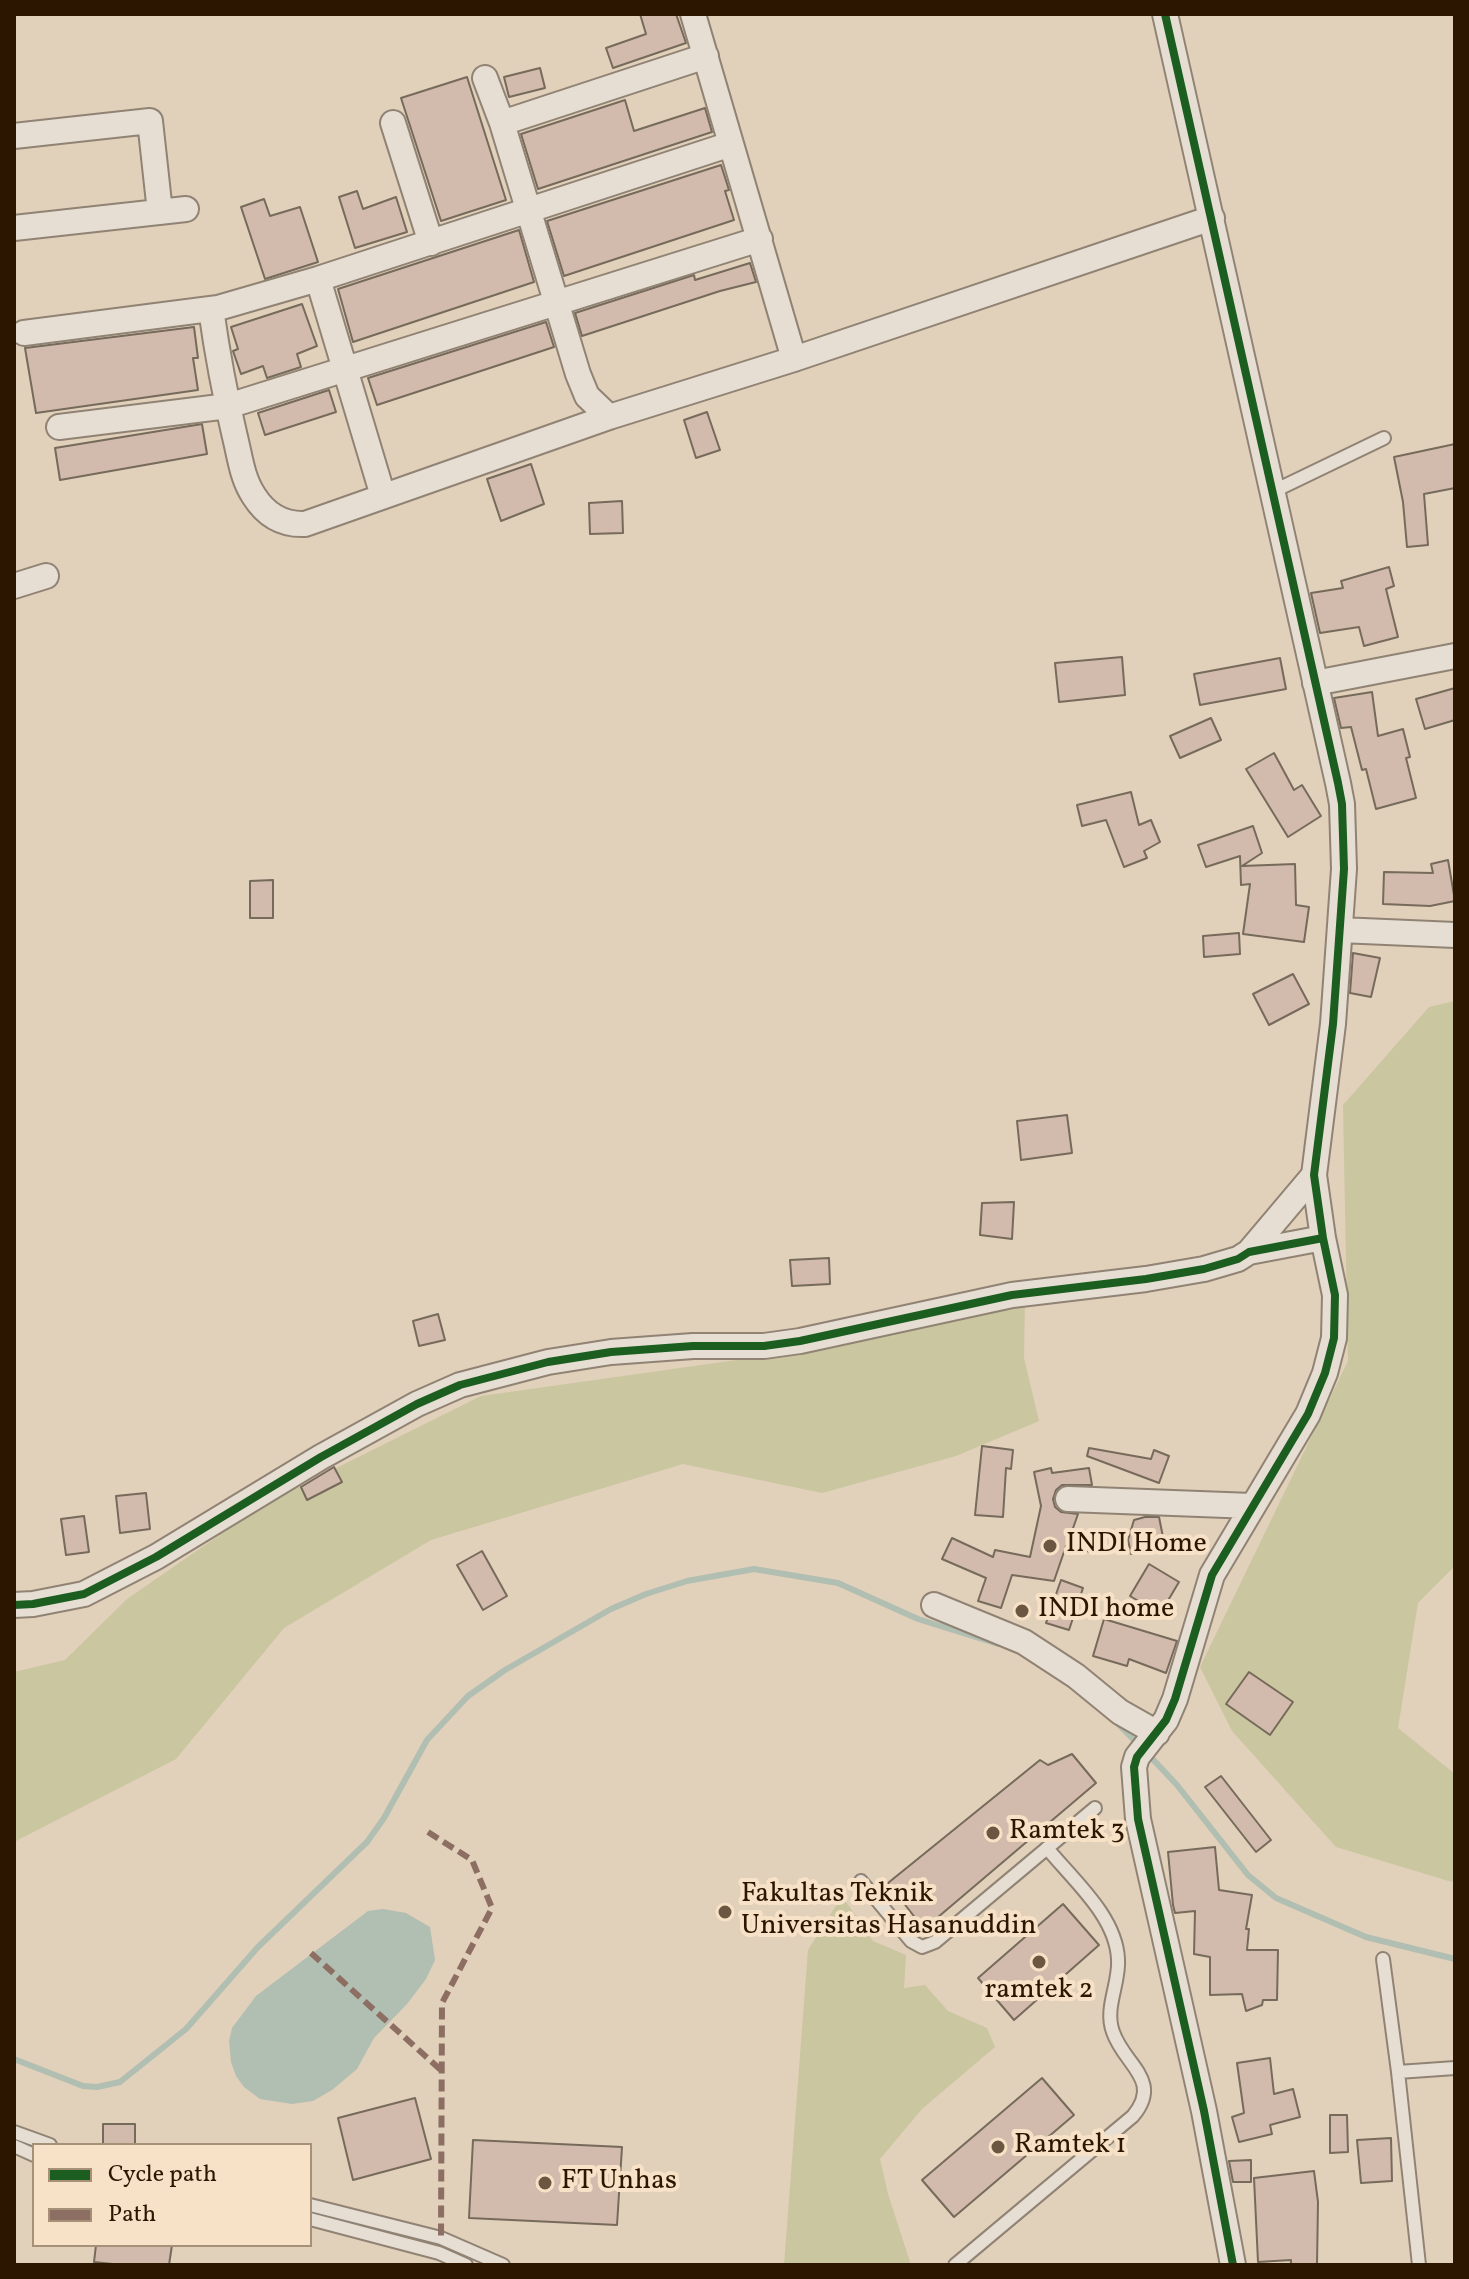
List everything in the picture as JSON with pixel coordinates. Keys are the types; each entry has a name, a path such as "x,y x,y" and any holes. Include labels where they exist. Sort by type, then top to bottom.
{"street":[{"path":"693,14 794,359"},
{"path":"1165,14 1342,804 1344,869 1333,1024 1314,1175 1335,1295 1336,1318 1329,1359 1308,1414 1252,1506 1207,1589 1175,1699 1148,1744 1134,1777 1138,1819 1204,2111 1233,2265"},
{"path":"502,123 706,56"},
{"path":"485,78 502,123 555,302 587,396 596,408 609,417"},
{"path":"14,136 150,121 160,212"},
{"path":"393,123 431,243"},
{"path":"24,333 211,309 318,279 731,144"},
{"path":"14,228 186,209"},
{"path":"211,309 245,480 255,498 272,516 289,524 305,524 609,417 794,359 1212,218"},
{"path":"59,427 228,406 760,239"},
{"path":"318,279 383,496"},
{"path":"14,586 46,576"},
{"path":"1315,683 1455,656"},
{"path":"1340,930 1455,935"},
{"path":"14,1605 66,1599 96,1588 156,1557 321,1457 417,1404 460,1385 548,1362 611,1352 764,1346 800,1341 1012,1295 1204,1269 1238,1259 1249,1252 1314,1175"},
{"path":"1249,1252 1323,1238"},
{"path":"1068,1499 1252,1506"},
{"path":"934,1605 1024,1642 1076,1676 1120,1712 1148,1744"}],"lane":[{"path":"1274,491 1384,438"},
{"path":"861,1881 911,1941 922,1947 935,1942 1095,1808"},
{"path":"955,2265 1133,2116 1146,2093 1144,2082 1113,2034 1109,2020 1119,1960 1114,1938 1102,1914 1047,1848"},
{"path":"1383,1959 1419,2265"},
{"path":"1398,2072 1455,2068"},
{"path":"14,2132 44,2143"},
{"path":"312,2206 441,2238 503,2265"},
{"path":"312,2220 439,2253 466,2265"}],"shaded area":[{"path":"1455,1001 1455,1566 1418,1603 1398,1728 1455,1774 1455,1870 1452,1882 1336,1847 1232,1731 1200,1667 1348,1361 1343,1105 1429,1007"},
{"path":"1025,1296 1024,1358 1039,1421 956,1456 822,1493 683,1464 431,1540 284,1628 176,1759 14,1842 14,1672 65,1660 127,1599 266,1503 481,1396 808,1350"},
{"path":"842,1896 873,1941 906,1955 904,1988 925,1985 948,2011 987,2028 995,2047 922,2109 880,2159 911,2265 784,2265 808,1950"},
{"path":"383,1909 406,1913 430,1927 435,1960 426,1979 374,2038 357,2069 332,2090 313,2101 292,2104 260,2099 244,2087 236,2076 229,2041 232,2028 256,1996 368,1911"}],"building":[{"path":"640,14 676,14 686,43 613,68 606,48 646,34"},
{"path":"540,68 545,88 509,97 504,77"},
{"path":"467,77 506,200 441,221 401,98"},
{"path":"625,100 634,131 705,108 712,132 538,189 521,134"},
{"path":"721,165 734,220 564,276 547,221"},
{"path":"357,191 363,209 396,197 407,232 355,248 339,197"},
{"path":"264,199 270,216 300,207 318,262 265,279 241,207"},
{"path":"519,230 534,282 353,342 338,289"},
{"path":"750,263 756,282 582,336 575,313 694,275 695,280"},
{"path":"302,304 317,346 297,354 301,367 267,378 263,366 241,374 233,351 238,349 231,327"},
{"path":"546,322 554,347 377,405 368,378"},
{"path":"194,327 198,358 193,358 198,390 36,413 25,348"},
{"path":"329,390 336,412 265,435 258,413"},
{"path":"707,412 720,450 696,458 684,420"},
{"path":"202,424 207,454 60,480 55,448"},
{"path":"1455,444 1455,488 1424,494 1428,545 1407,547 1403,502 1394,457"},
{"path":"531,464 544,504 501,521 487,479"},
{"path":"622,501 623,533 590,534 589,503"},
{"path":"1389,567 1394,586 1386,589 1398,637 1364,646 1359,627 1320,633 1311,593 1343,588 1341,581"},
{"path":"1122,657 1125,695 1059,702 1055,663"},
{"path":"1280,658 1286,689 1200,705 1194,674"},
{"path":"1455,688 1455,720 1425,729 1416,699"},
{"path":"1372,692 1378,736 1403,729 1410,757 1406,758 1416,798 1376,809 1351,727 1341,728 1334,698"},
{"path":"1211,718 1221,740 1180,758 1170,736"},
{"path":"1274,753 1294,790 1302,785 1321,816 1288,837 1246,769"},
{"path":"1131,792 1139,825 1151,820 1160,842 1144,851 1147,858 1124,867 1106,820 1082,826 1077,805"},
{"path":"1253,826 1262,853 1242,866 1295,864 1296,905 1309,907 1304,942 1243,934 1250,884 1241,885 1240,856 1206,867 1198,845"},
{"path":"1448,860 1455,901 1430,906 1383,904 1384,872 1433,873 1431,864"},
{"path":"273,880 273,918 250,918 250,881"},
{"path":"1239,933 1240,954 1204,957 1203,936"},
{"path":"1353,953 1380,958 1371,997 1350,993"},
{"path":"1293,974 1309,1004 1269,1025 1253,994"},
{"path":"1067,1115 1072,1153 1021,1160 1017,1121"},
{"path":"1014,1202 1012,1239 980,1235 982,1203"},
{"path":"829,1258 830,1284 792,1286 790,1260"},
{"path":"438,1314 445,1340 419,1346 413,1321"},
{"path":"982,1446 1013,1450 1011,1469 1006,1468 1003,1517 975,1515"},
{"path":"1089,1448 1151,1459 1154,1450 1169,1456 1159,1483 1087,1456"},
{"path":"334,1467 342,1482 307,1500 301,1487"},
{"path":"1051,1468 1052,1473 1089,1468 1092,1485 1062,1485 1053,1499 1055,1507 1061,1512 1078,1514 1072,1531 1101,1537 1095,1553 1066,1546 1054,1581 1012,1575 1001,1608 978,1601 986,1578 942,1559 952,1538 993,1557 995,1550 1030,1557 1041,1506 1034,1472"},
{"path":"146,1493 150,1529 120,1533 116,1496"},
{"path":"84,1516 89,1552 66,1555 61,1519"},
{"path":"1159,1517 1165,1547 1131,1554 1128,1540 1134,1520"},
{"path":"482,1551 507,1596 483,1610 457,1565"},
{"path":"1149,1564 1179,1582 1160,1614 1130,1596"},
{"path":"1061,1580 1083,1588 1069,1630 1046,1623"},
{"path":"1104,1619 1177,1641 1166,1673 1129,1659 1127,1666 1093,1656"},
{"path":"1249,1672 1293,1702 1270,1735 1226,1704"},
{"name":"Ramtek 3","path":"1072,1754 1096,1783 924,1929 888,1883 1040,1760 1048,1765"},
{"path":"1221,1776 1271,1840 1256,1852 1205,1787"},
{"path":"1215,1847 1219,1890 1252,1895 1246,1929 1249,1929 1247,1950 1278,1950 1277,2000 1263,2000 1262,2005 1246,2011 1242,1994 1210,1995 1210,1957 1194,1954 1195,1911 1175,1913 1173,1905 1168,1852"},
{"name":"ramtek 2","path":"1063,1904 1099,1945 1014,2020 978,1978"},
{"path":"1270,2058 1274,2094 1293,2089 1300,2117 1270,2125 1272,2134 1239,2142 1232,2117 1244,2113 1237,2063"},
{"name":"Ramtek 1","path":"1042,2078 1074,2115 954,2217 922,2180"},
{"path":"415,2098 431,2159 353,2180 338,2118"},
{"path":"1330,2115 1347,2115 1348,2152 1330,2153"},
{"path":"103,2124 135,2124 135,2143 103,2143"},
{"path":"1391,2138 1392,2181 1361,2183 1357,2140"},
{"name":"FT Unhas","path":"473,2140 622,2147 617,2225 469,2218"},
{"path":"1251,2160 1251,2182 1233,2182 1229,2161"},
{"path":"1314,2171 1318,2202 1317,2265 1291,2265 1291,2260 1258,2262 1254,2178"},
{"path":"96,2247 172,2247 169,2265 94,2262"}],"waterway":[{"path":"14,2059 83,2086 97,2087 120,2082 186,2029 258,1947 367,1842 384,1818 427,1740 468,1696 505,1670 611,1609 646,1594 687,1581 754,1569 838,1583 918,1619 998,1644"},
{"path":"1116,1722 1139,1745"},
{"path":"1147,1753 1177,1785 1248,1875 1276,1898 1366,1937 1455,1959"}],"marked path":[{"path":"428,1832 472,1860 492,1908 442,2003 441,2238"},
{"path":"311,1953 442,2071"}],"cycle path":[{"path":"1165,14 1338,783 1342,804 1344,869 1333,1024 1314,1175 1335,1295 1334,1338 1325,1373 1308,1414 1212,1575 1175,1699 1166,1720 1137,1757 1134,1767 1138,1819 1204,2111 1233,2265"},
{"path":"14,1605 84,1594 156,1557 321,1457 417,1404 460,1385 548,1362 611,1352 693,1346 764,1346 800,1341 1012,1295 1204,1269 1238,1259 1249,1252 1323,1238"}],"place":[{"name":"INDI Home","path":"1050,1546"},
{"name":"INDI home","path":"1022,1611"},
{"name":"Ramtek 3","path":"993,1833"},
{"name":"Fakultas Teknik Universitas Hasanuddin","path":"725,1912"},
{"name":"ramtek 2","path":"1039,1962"},
{"name":"Ramtek 1","path":"998,2147"},
{"name":"FT Unhas","path":"545,2183"}]}
